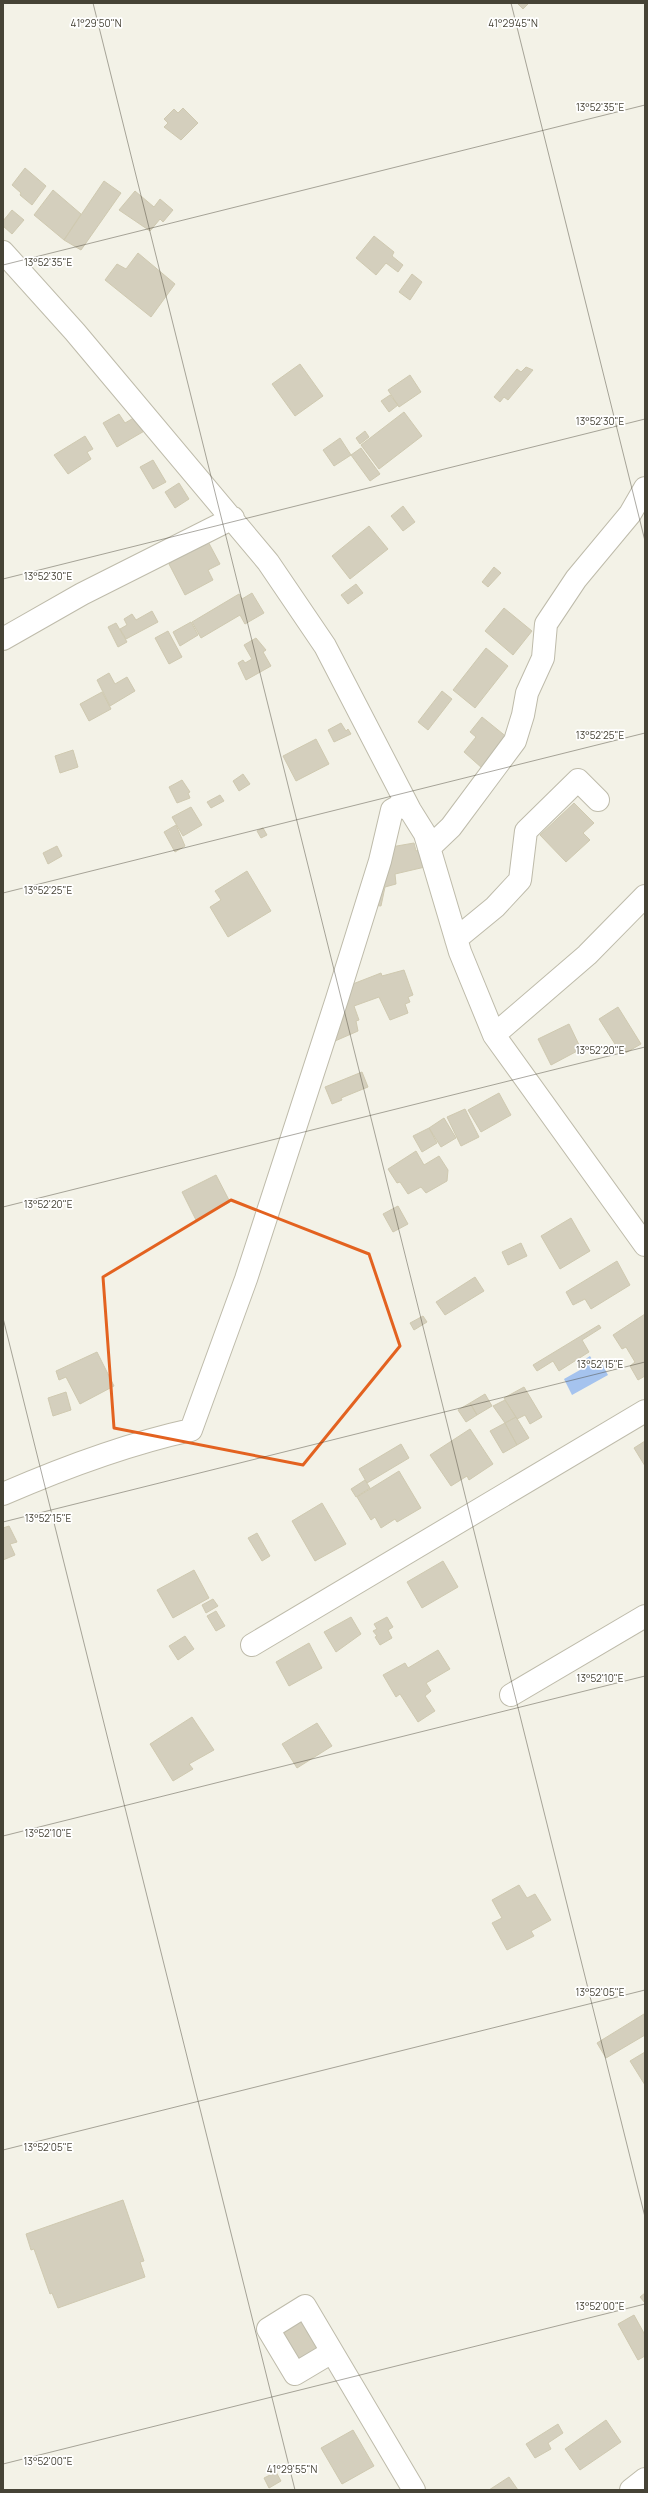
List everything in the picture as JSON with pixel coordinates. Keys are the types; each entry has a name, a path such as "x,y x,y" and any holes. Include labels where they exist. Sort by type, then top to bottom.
{"street":[{"path":"3,252 75,332 233,518 268,562 325,646 410,810 425,834 456,939 494,1035 645,1245"},
{"path":"429,848 455,821 515,741 524,715 527,693 543,658 546,624 576,579 630,514 645,488"},
{"path":"3,638 82,594 233,518"},
{"path":"456,939 495,907 520,880 526,831 578,780 598,800"},
{"path":"3,1494 92,1459 158,1437 191,1430 246,1279 333,1013 380,861 392,810 399,806 410,810"},
{"path":"494,1035 587,955 645,896"},
{"path":"252,1645 645,1411"},
{"path":"511,1695 645,1616"},
{"path":"332,2352 414,2490"},
{"path":"631,2490 645,2478"}],"highlighted area":[{"path":"231,1200 369,1254 400,1346 303,1465 114,1428 103,1277"}],"water":[{"path":"590,1356 594,1363 600,1360 608,1375 572,1395 564,1379 587,1366 584,1360"}],"building":[{"path":"517,3 529,3 523,9"},
{"path":"183,108 198,123 181,140 164,127 168,123 164,119 174,109 178,113"},
{"path":"25,168 46,186 32,205 20,195 21,193 12,185"},
{"path":"104,181 121,193 81,250 64,240"},
{"path":"53,190 81,214 64,240 34,215"},
{"path":"135,191 154,207 160,199 173,210 163,222 160,219 150,231 119,210"},
{"path":"12,210 24,220 12,234 3,226 3,221"},
{"path":"374,236 394,252 392,256 403,265 398,272 386,263 376,275 356,258"},
{"path":"138,253 175,284 151,317 105,280 117,264 126,269"},
{"path":"412,274 422,282 410,300 399,292"},
{"path":"300,364 323,396 295,416 272,384"},
{"path":"526,367 533,370 508,400 504,397 500,402 494,397 517,369 521,372"},
{"path":"410,375 421,392 399,407 388,390"},
{"path":"390,395 398,405 389,412 381,401"},
{"path":"404,412 422,436 379,469 361,445"},
{"path":"119,414 125,423 137,416 146,430 117,447 103,423"},
{"path":"365,431 369,437 360,444 356,438"},
{"path":"85,436 93,449 87,452 91,459 68,474 54,455"},
{"path":"340,438 351,455 334,466 323,450"},
{"path":"361,448 380,474 370,481 351,455"},
{"path":"153,460 166,482 153,489 140,467"},
{"path":"179,483 189,499 175,508 165,492"},
{"path":"403,506 415,522 403,531 391,516"},
{"path":"369,526 388,549 350,579 332,556"},
{"path":"204,534 220,564 208,570 213,580 185,595 169,564"},
{"path":"494,567 501,573 488,587 482,582"},
{"path":"356,584 363,593 348,604 341,595"},
{"path":"252,593 264,613 245,624 240,615 201,638 192,622 239,594 242,599"},
{"path":"504,608 532,631 513,655 485,631"},
{"path":"152,611 158,622 126,639 120,629 127,625 124,619 132,614 136,620"},
{"path":"191,622 198,635 180,646 173,632"},
{"path":"116,623 127,642 118,647 108,627"},
{"path":"168,631 182,657 169,664 155,638"},
{"path":"256,638 266,650 263,652 271,666 246,680 238,663 243,660 245,663 252,659 244,645"},
{"path":"486,648 508,666 475,708 453,690"},
{"path":"109,673 115,684 127,677 135,691 110,706 97,680"},
{"path":"442,691 452,699 428,730 418,722"},
{"path":"102,692 111,709 89,721 80,704"},
{"path":"482,717 508,738 482,768 464,752 476,737 470,732"},
{"path":"341,723 346,731 348,729 351,734 334,742 328,730"},
{"path":"316,739 329,764 296,781 283,756"},
{"path":"73,750 78,767 60,773 55,756"},
{"path":"243,774 250,784 239,791 233,781"},
{"path":"182,780 190,792 188,793 190,798 177,803 169,787"},
{"path":"220,795 224,801 211,808 207,802"},
{"path":"574,803 594,823 583,833 590,840 566,862 540,835"},
{"path":"191,807 202,825 183,836 172,817"},
{"path":"176,825 185,846 175,852 164,832"},
{"path":"263,828 267,835 261,838 257,831"},
{"path":"414,843 416,851 419,850 425,867 395,874 396,884 385,887 381,906 372,905 391,847"},
{"path":"57,846 62,856 48,864 43,853"},
{"path":"247,871 271,911 228,937 210,907 221,900 215,891"},
{"path":"404,970 413,995 408,997 410,1002 405,1004 408,1013 390,1020 379,997 354,1006 359,1020 356,1021 358,1031 335,1041 332,1037 345,987 381,973 382,976"},
{"path":"618,1007 641,1044 622,1055 599,1019"},
{"path":"569,1024 581,1049 551,1065 538,1039"},
{"path":"362,1072 368,1087 341,1098 342,1100 332,1104 325,1087"},
{"path":"499,1093 511,1115 481,1132 468,1110"},
{"path":"465,1109 479,1137 461,1146 447,1117"},
{"path":"444,1118 456,1138 441,1147 429,1128"},
{"path":"429,1128 437,1143 422,1152 413,1136"},
{"path":"416,1151 424,1165 439,1156 448,1170 447,1181 426,1193 421,1187 408,1194 400,1182 397,1183 388,1169"},
{"path":"216,1175 230,1202 196,1220 182,1192"},
{"path":"398,1206 408,1224 393,1232 383,1214"},
{"path":"571,1218 590,1251 560,1269 541,1236"},
{"path":"521,1243 527,1256 508,1265 502,1252"},
{"path":"617,1261 630,1285 591,1309 585,1299 573,1305 566,1292"},
{"path":"475,1277 484,1291 445,1315 436,1302"},
{"path":"645,1314 645,1376 638,1380 630,1366 635,1362 626,1347 622,1349 613,1335"},
{"path":"423,1316 427,1322 414,1330 410,1323"},
{"path":"599,1325 601,1328 582,1340 589,1352 559,1371 553,1361 537,1371 533,1365"},
{"path":"97,1352 114,1386 80,1404 66,1377 59,1380 56,1371"},
{"path":"524,1387 542,1417 530,1424 525,1415 517,1419 504,1398"},
{"path":"66,1392 71,1410 53,1416 48,1398"},
{"path":"485,1394 492,1406 477,1415 470,1403"},
{"path":"505,1400 516,1417 505,1423 493,1406"},
{"path":"470,1403 477,1415 466,1422 458,1410"},
{"path":"516,1417 529,1438 517,1445 505,1423"},
{"path":"505,1423 517,1445 503,1453 490,1431"},
{"path":"470,1429 493,1464 469,1480 467,1476 451,1486 430,1455"},
{"path":"645,1441 645,1466 634,1448"},
{"path":"401,1444 409,1458 367,1483 359,1469"},
{"path":"399,1471 421,1508 397,1522 395,1519 381,1528 375,1517 371,1520 357,1497"},
{"path":"365,1480 370,1488 356,1497 351,1489"},
{"path":"322,1503 346,1544 315,1561 292,1521"},
{"path":"9,1526 17,1542 10,1544 15,1555 3,1560 3,1528"},
{"path":"257,1533 270,1556 262,1561 248,1538"},
{"path":"443,1561 458,1587 422,1608 407,1582"},
{"path":"194,1570 209,1598 173,1618 157,1590"},
{"path":"213,1599 218,1606 206,1613 202,1605"},
{"path":"216,1611 225,1626 216,1631 207,1616"},
{"path":"351,1617 361,1634 336,1652 324,1632"},
{"path":"387,1617 393,1627 388,1630 392,1638 380,1645 375,1637 377,1636 373,1631 377,1629 374,1624"},
{"path":"185,1636 194,1649 178,1660 169,1646"},
{"path":"309,1643 322,1668 289,1686 276,1662"},
{"path":"438,1650 450,1669 426,1683 431,1691 425,1696 435,1711 418,1722 400,1694 396,1697 383,1675 405,1663 408,1668"},
{"path":"192,1717 214,1750 189,1764 193,1769 173,1781 150,1744"},
{"path":"317,1723 332,1746 297,1768 282,1744"},
{"path":"519,1885 527,1898 535,1894 551,1920 531,1931 534,1936 507,1950 492,1923 502,1918 492,1900"},
{"path":"644,2014 645,2035 606,2058 597,2043"},
{"path":"645,2052 645,2085 630,2061"},
{"path":"123,2200 144,2261 140,2262 145,2277 58,2308 52,2293 50,2294 34,2249 31,2250 26,2234"},
{"path":"645,2293 645,2303 640,2297"},
{"path":"303,2313 324,2349 296,2366 275,2329"},
{"path":"634,2315 645,2335 645,2356 638,2360 618,2324"},
{"path":"606,2420 621,2442 580,2470 565,2449"},
{"path":"558,2424 563,2433 548,2443 551,2449 535,2458 526,2444"},
{"path":"353,2430 374,2466 342,2484 321,2448"},
{"path":"276,2472 281,2481 269,2488 264,2478"},
{"path":"509,2477 518,2490 489,2490"}]}
